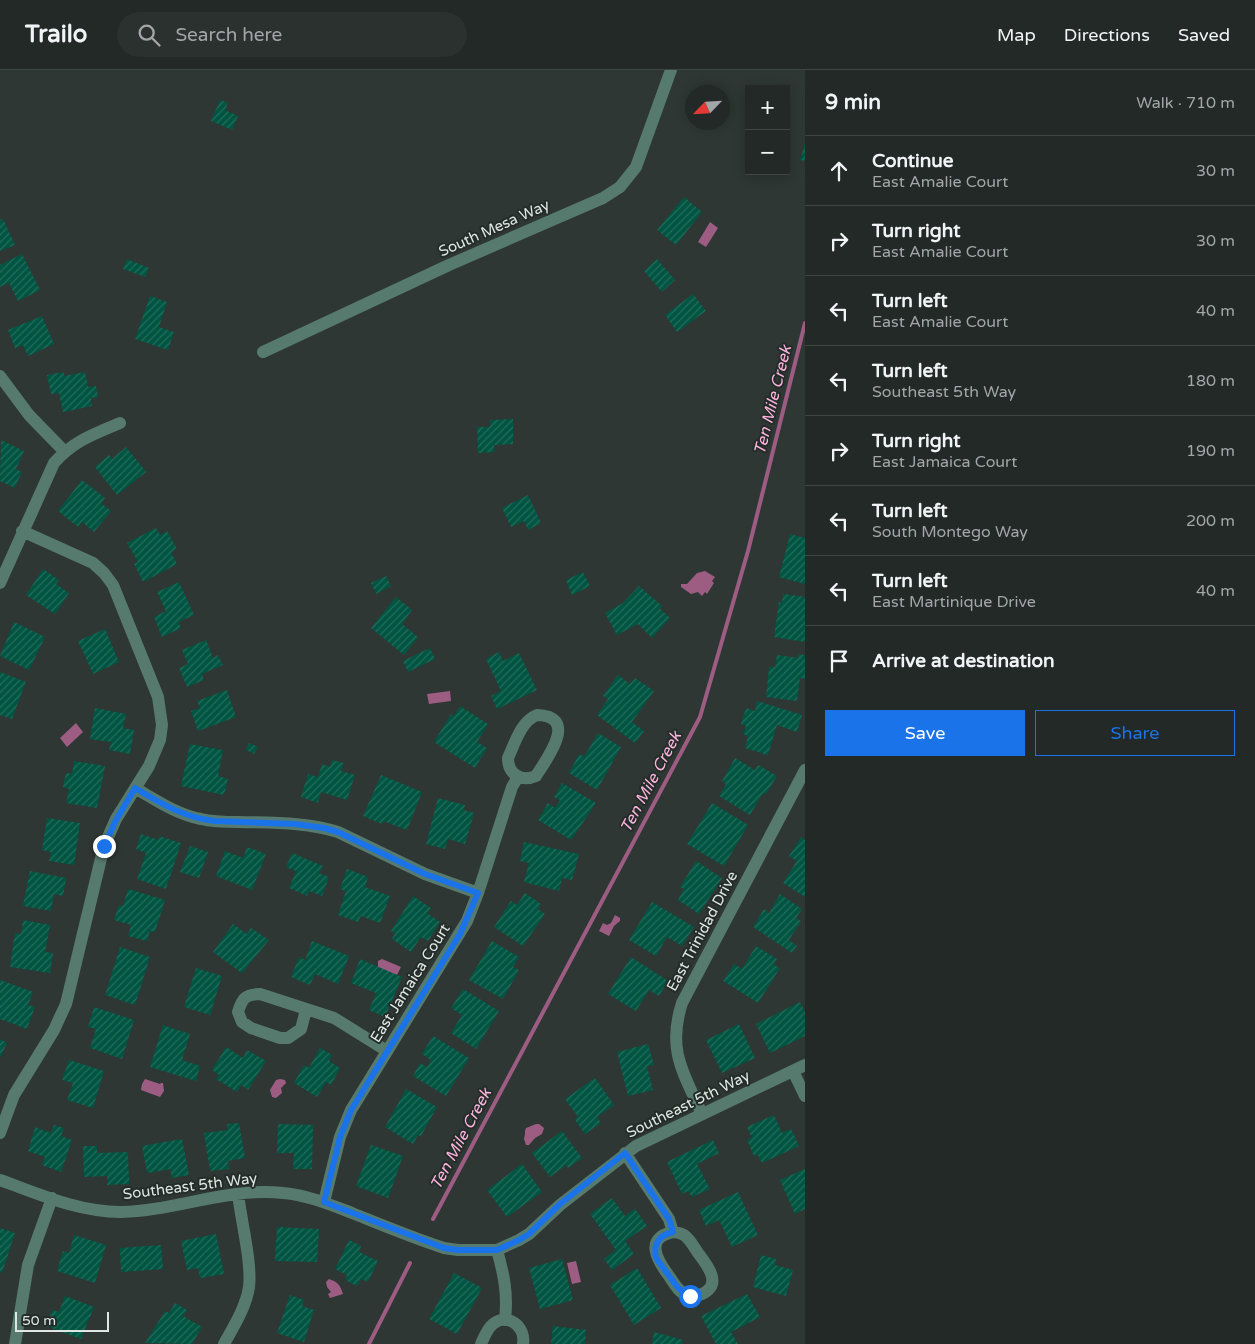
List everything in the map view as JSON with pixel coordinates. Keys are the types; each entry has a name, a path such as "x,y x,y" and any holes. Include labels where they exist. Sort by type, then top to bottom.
{"street":[{"name":"South Mesa Way","path":"263,352 449,265 603,198 620,187 636,167 671,70"},
{"path":"0,376 29,415 64,451"},
{"path":"0,582 54,463 64,451 75,443 120,423"},
{"path":"0,1133 14,1095 54,1030 66,1004 104,846 116,820 155,753 161,732 161,711 158,696 113,585 93,563 22,531"},
{"path":"538,715 550,717 558,726 558,739 536,776 531,778 518,777 510,769 508,758 524,725 532,717 538,715"},
{"name":"East Trinidad Drive","path":"702,1114 678,1060 675,1032 682,1003 805,770"},
{"name":"East Jamaica Court","path":"324,1202 345,1123 358,1097 460,934 478,893 512,787 518,777"},
{"path":"135,788 172,810 200,819 310,825 338,832 425,874 478,893"},
{"path":"306,1010 301,1029 288,1038 280,1038 251,1028 242,1022 238,1012 242,1001 250,994 260,994 306,1010 321,1012 387,1050"},
{"name":"Southeast 5th Way","path":"0,1180 87,1209 122,1212 238,1194 281,1193 303,1196 324,1202 444,1248 497,1250 529,1234 560,1204 636,1146 805,1064"},
{"path":"793,1070 805,1096"},
{"path":"625,1153 669,1219 673,1232"},
{"path":"224,1344 240,1315 249,1287 250,1273 238,1194"},
{"path":"15,1344 28,1265 52,1198"},
{"path":"673,1232 681,1234 688,1239 711,1270 710,1287 700,1295 690,1296 681,1292 656,1258 657,1242 661,1236 673,1232"},
{"path":"497,1250 504,1272 507,1299 506,1320"},
{"path":"481,1344 491,1326 506,1320 517,1324 521,1329 524,1338 522,1344"}],"shaded area":[{"path":"710,222 718,228 706,247 698,242"},
{"path":"705,571 715,577 712,581 714,583 707,594 705,592 702,596 698,592 691,594 681,587 681,584 687,584 697,573"},
{"path":"450,691 451,701 429,704 427,694"},
{"path":"76,723 83,732 67,747 60,738"},
{"path":"615,915 620,918 620,921 614,926 609,936 599,931 603,923 607,925 611,923"},
{"path":"382,959 401,967 397,975 378,968 378,961"},
{"path":"145,1079 160,1084 163,1083 164,1091 160,1097 141,1090"},
{"path":"276,1080 285,1080 286,1083 281,1088 282,1093 276,1098 272,1097 270,1090"},
{"path":"536,1124 544,1128 542,1134 529,1145 526,1145 524,1139 526,1128"},
{"path":"576,1261 581,1282 572,1284 567,1263"},
{"path":"329,1279 338,1284 343,1294 330,1298 328,1294 331,1292 326,1282"}],"building":[{"path":"220,100 228,103 225,110 238,116 232,130 211,121"},
{"path":"805,143 805,161 800,160"},
{"path":"684,197 702,212 676,245 657,230"},
{"path":"3,219 15,245 0,251 0,220"},
{"path":"22,254 40,290 18,301 9,283 0,287 0,265"},
{"path":"127,259 149,268 145,277 123,269"},
{"path":"657,259 675,280 662,292 644,271"},
{"path":"693,294 706,311 677,332 665,315"},
{"path":"150,296 167,302 159,327 174,332 168,350 135,339"},
{"path":"42,316 54,344 28,356 23,345 15,348 8,330"},
{"path":"64,372 64,376 85,372 88,387 96,386 98,397 91,398 92,406 63,412 59,393 51,394 47,375"},
{"path":"513,419 513,444 494,445 494,452 478,453 477,427 490,427 490,420"},
{"path":"1,440 24,451 16,469 22,472 15,488 0,481"},
{"path":"126,447 146,472 117,495 95,467 109,455 112,459"},
{"path":"82,480 105,498 101,503 111,511 94,532 82,522 78,527 58,511"},
{"path":"528,495 541,523 528,530 524,521 511,527 502,508"},
{"path":"156,528 160,535 167,531 177,549 171,552 177,564 143,582 134,564 138,562 127,543"},
{"path":"790,534 805,538 805,584 779,577"},
{"path":"43,569 59,580 56,584 69,593 55,614 26,595"},
{"path":"583,572 590,586 572,595 566,580"},
{"path":"386,576 391,586 376,594 371,583"},
{"path":"179,582 194,615 178,622 181,628 162,637 154,617 166,611 157,592"},
{"path":"639,586 662,606 660,609 670,618 652,638 638,624 617,635 605,613 623,603"},
{"path":"783,594 805,597 805,642 774,637 779,602 782,603"},
{"path":"396,597 412,610 402,624 418,637 404,655 371,628"},
{"path":"14,622 45,637 29,670 0,656"},
{"path":"105,629 119,662 93,674 78,641"},
{"path":"206,640 213,658 218,655 223,665 202,674 204,680 187,687 179,668 188,664 182,650"},
{"path":"430,648 435,659 408,672 403,661"},
{"path":"499,652 503,661 519,653 537,690 497,709 491,696 501,691 486,659"},
{"path":"798,654 805,655 805,679 800,678 797,701 766,697 769,667 775,667 777,655 798,658"},
{"path":"0,672 26,682 12,719 0,715"},
{"path":"618,675 630,684 635,678 654,691 632,722 644,731 635,743 597,715 608,699 603,696"},
{"path":"227,690 236,717 198,731 191,711 200,708 197,701"},
{"path":"757,701 802,715 797,732 777,725 768,755 745,748 748,736 743,734 746,726 741,724 746,708 755,711"},
{"path":"460,706 488,724 477,742 487,748 475,768 434,742 451,714 454,716"},
{"path":"95,708 126,714 123,728 134,730 130,754 109,750 111,742 90,739"},
{"path":"598,733 621,747 597,790 569,773 579,754 584,757"},
{"path":"249,743 258,747 254,754 246,750"},
{"path":"190,744 223,750 218,776 228,779 224,795 181,786"},
{"path":"735,758 755,770 758,765 777,776 766,794 763,793 750,815 719,796 726,784 722,781"},
{"path":"332,760 344,763 341,771 355,775 347,800 321,792 318,803 301,797 308,774 318,777 322,764 330,767"},
{"path":"74,761 105,766 97,808 66,803 69,789 63,787 66,773 72,774"},
{"path":"381,775 422,792 407,830 383,821 382,824 363,816"},
{"path":"562,783 596,803 571,840 538,820 548,803 555,808 560,800 554,797"},
{"path":"438,798 465,805 464,810 474,813 465,844 448,839 445,849 426,844"},
{"path":"712,803 748,825 724,866 687,844"},
{"path":"47,818 80,823 74,865 49,861 51,852 42,850"},
{"path":"141,834 158,840 159,836 181,843 166,889 137,879 146,853 136,849"},
{"path":"801,837 805,840 805,897 783,883 797,861 789,856"},
{"path":"524,842 579,854 572,880 562,878 559,891 524,882 529,863 520,861"},
{"path":"190,846 208,852 199,878 180,872"},
{"path":"247,847 266,854 252,890 216,876 225,851 243,858"},
{"path":"292,853 323,866 319,873 329,877 322,896 309,891 307,896 289,888 296,871 286,867"},
{"path":"696,861 722,878 699,914 678,900 684,889 680,887"},
{"path":"347,869 368,877 365,887 390,896 380,923 361,916 358,922 338,915 346,891 340,889"},
{"path":"30,871 66,878 63,896 54,894 51,911 23,906"},
{"path":"128,889 165,900 155,932 150,931 147,941 128,936 131,925 114,920 119,905 123,906"},
{"path":"525,893 541,904 538,909 545,914 523,946 494,927 511,901 517,905"},
{"path":"780,894 802,909 796,918 801,921 789,940 797,946 792,953 753,927 764,909 769,913"},
{"path":"413,896 431,908 427,913 440,922 428,941 421,937 411,952 392,939 395,933 391,931"},
{"path":"652,902 694,927 682,946 667,937 656,956 629,940"},
{"path":"23,920 50,925 45,952 53,953 50,973 10,967 15,933 21,934"},
{"path":"233,924 247,934 251,928 269,940 242,973 213,952"},
{"path":"312,941 349,956 338,984 315,974 310,985 291,977 299,957 305,960"},
{"path":"492,941 519,957 513,967 519,970 503,999 469,980"},
{"path":"756,946 777,959 774,965 780,968 758,1003 723,981 734,964 742,969"},
{"path":"120,947 150,957 135,1005 105,995"},
{"path":"631,957 668,981 659,996 649,990 636,1011 608,994"},
{"path":"360,959 402,977 385,1017 369,1010 376,993 351,983"},
{"path":"196,968 222,976 210,1015 184,1007"},
{"path":"0,980 33,992 28,1005 35,1007 27,1029 0,1019"},
{"path":"463,989 499,1011 476,1049 451,1033 462,1015 451,1008"},
{"path":"800,1002 805,1012 805,1036 770,1053 756,1024"},
{"path":"94,1007 134,1020 122,1059 90,1048 96,1029 88,1027"},
{"path":"739,1024 755,1058 722,1073 706,1040"},
{"path":"163,1025 190,1034 182,1060 200,1066 196,1081 150,1067"},
{"path":"433,1036 469,1058 446,1096 413,1076 420,1063 427,1067 431,1060 422,1054"},
{"path":"0,1039 7,1043 0,1058"},
{"path":"648,1044 654,1065 647,1066 653,1090 628,1096 617,1052"},
{"path":"226,1047 243,1058 247,1050 266,1061 248,1090 241,1085 237,1092 216,1079 219,1075 212,1070"},
{"path":"320,1048 332,1055 329,1061 340,1068 331,1085 326,1082 317,1097 294,1083 304,1065 309,1068"},
{"path":"69,1060 104,1071 93,1108 67,1100 73,1083 62,1080"},
{"path":"595,1078 614,1105 597,1117 601,1123 585,1134 575,1120 578,1117 565,1099"},
{"path":"406,1089 437,1107 421,1136 418,1135 413,1144 385,1127"},
{"path":"774,1115 782,1133 791,1129 799,1146 762,1163 758,1155 754,1156 747,1140 752,1138 747,1127"},
{"path":"239,1123 245,1158 228,1161 229,1169 210,1171 204,1133 228,1130 227,1124"},
{"path":"278,1124 313,1125 312,1169 293,1169 294,1153 277,1153"},
{"path":"54,1125 64,1128 61,1136 72,1140 61,1172 42,1165 45,1157 28,1151 35,1127 51,1133"},
{"path":"562,1131 582,1158 568,1168 566,1165 550,1177 532,1153"},
{"path":"182,1139 189,1175 172,1178 170,1169 147,1173 142,1146"},
{"path":"713,1140 719,1153 697,1164 710,1189 692,1197 688,1191 682,1194 667,1162"},
{"path":"371,1145 403,1156 388,1198 356,1186"},
{"path":"83,1146 97,1146 97,1153 128,1152 129,1184 107,1185 107,1176 84,1177"},
{"path":"522,1164 542,1192 507,1217 487,1190"},
{"path":"805,1169 805,1209 795,1214 780,1180"},
{"path":"738,1192 758,1235 732,1247 719,1220 706,1226 699,1210"},
{"path":"612,1198 625,1216 635,1209 647,1226 625,1241 634,1254 612,1270 604,1259 616,1250 590,1214"},
{"path":"277,1227 319,1229 317,1262 275,1261"},
{"path":"0,1228 15,1233 2,1273 0,1272"},
{"path":"216,1234 224,1274 200,1278 198,1268 187,1270 181,1241"},
{"path":"74,1235 106,1245 95,1283 57,1271 63,1251 69,1253"},
{"path":"349,1240 361,1246 359,1252 378,1261 368,1282 361,1279 357,1286 345,1280 347,1275 335,1269"},
{"path":"161,1245 163,1269 121,1272 120,1248"},
{"path":"761,1255 776,1259 775,1265 793,1270 786,1296 753,1287"},
{"path":"562,1259 573,1300 540,1309 529,1268"},
{"path":"637,1268 661,1308 634,1325 610,1285"},
{"path":"454,1273 482,1288 457,1334 429,1319"},
{"path":"747,1294 760,1317 731,1332 738,1344 716,1344 701,1316"},
{"path":"290,1295 304,1300 302,1306 314,1310 304,1342 277,1333"},
{"path":"65,1296 94,1307 81,1339 46,1326 52,1310 59,1312"},
{"path":"175,1303 187,1310 183,1316 202,1327 192,1344 145,1343 165,1311 169,1313"},
{"path":"553,1326 586,1330 585,1344 551,1344"},
{"path":"654,1332 683,1340 682,1344 652,1344"}],"waterway":[{"name":"Ten Mile Creek","path":"433,1219 700,717 748,551 805,323"},
{"name":"Ten Mile Creek","path":"369,1344 410,1263"}],"route":[{"path":"104,846 109,832 135,788 172,810 200,819 310,825 338,832 425,874 478,893 460,934 351,1110 340,1137 324,1202 444,1248 497,1250 529,1234 560,1204 625,1153 669,1219 673,1232 661,1236 657,1242 655,1247 656,1258 681,1292 690,1296"}]}
